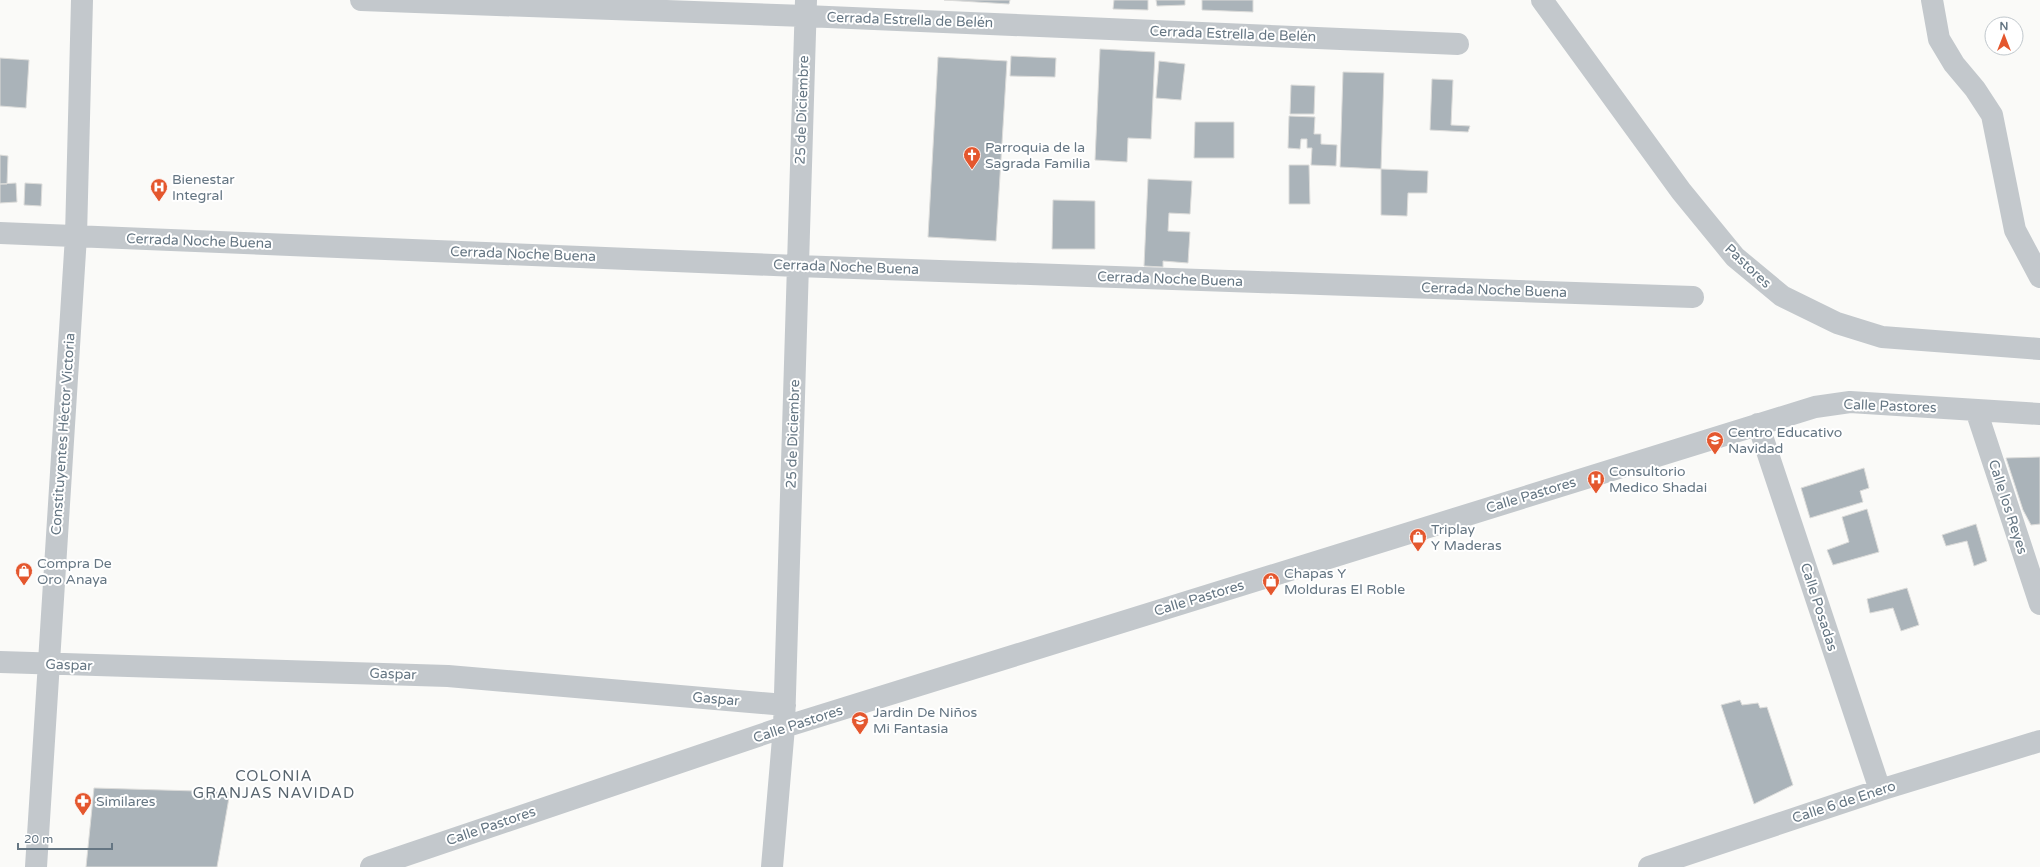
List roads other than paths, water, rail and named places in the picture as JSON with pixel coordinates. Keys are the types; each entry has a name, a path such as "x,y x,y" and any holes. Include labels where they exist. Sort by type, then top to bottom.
{"street":[{"name":"Constituyentes Héctor Victoria","path":"36,867 76,236 82,0"},
{"name":"Cerrada Estrella de Belén","path":"361,0 805,8 1458,44"},
{"name":"Pastores","path":"1542,0 1681,191 1730,251 1782,296 1837,323 1882,337 2040,349"},
{"path":"1932,0 1939,39 1954,64 1975,89 1992,115 2015,230 2040,277"},
{"name":"25 de Diciembre","path":"772,867 785,705 805,8"},
{"name":"Cerrada Noche Buena","path":"0,233 797,266 1693,297"},
{"name":"Calle Pastores","path":"371,867 784,727 1815,407 1850,402 2040,414"},
{"name":"Calle los Reyes","path":"1976,410 2040,604"},
{"name":"Calle Posadas","path":"1758,424 1880,790"},
{"name":"Gaspar","path":"0,662 48,665 448,676 785,705"},
{"name":"Calle 6 de Enero","path":"1649,867 1880,790 2040,741"}],"place":[{"name":"Parroquia de la Sagrada Familia","path":"972,170"},
{"name":"Bienestar Integral","path":"159,202"},
{"name":"Centro Educativo Navidad","path":"1715,455"},
{"name":"Consultorio Medico Shadai","path":"1596,494"},
{"name":"Triplay Y Maderas","path":"1418,552"},
{"name":"Compra De Oro Anaya","path":"24,586"},
{"name":"Chapas Y Molduras El Roble","path":"1271,596"},
{"name":"Jardin De Niños Mi Fantasia","path":"860,735"},
{"name":"Similares","path":"83,816"}],"district":[{"name":"COLONIA GRANJAS NAVIDAD","path":"274,784"}]}
